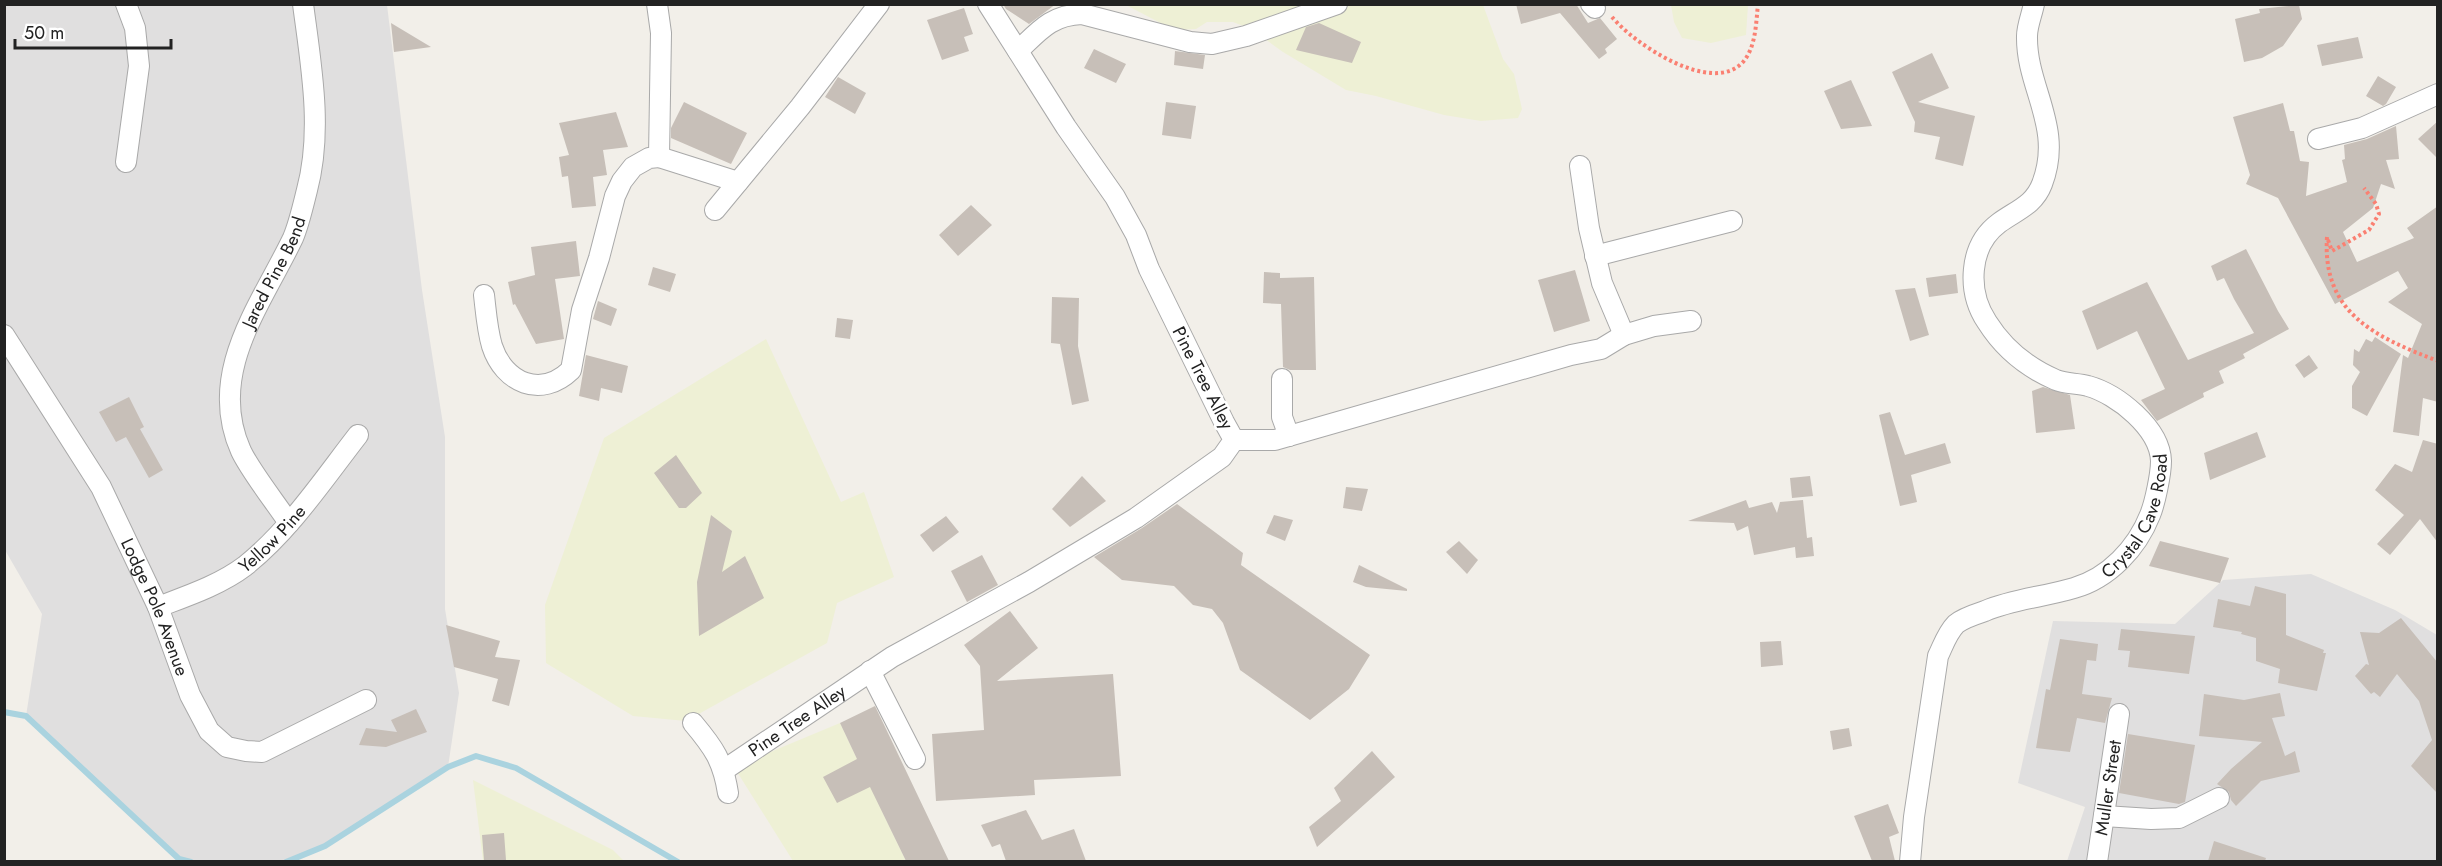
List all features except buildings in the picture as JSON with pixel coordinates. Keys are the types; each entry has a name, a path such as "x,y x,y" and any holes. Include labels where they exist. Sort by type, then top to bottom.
{"street":[{"path":"126,4 135,28 139,66 126,162"},
{"name":"Jared Pine Bend","path":"289,523 241,451 230,412 230,376 240,341 294,236 308,188 314,140 314,90 303,4"},
{"path":"657,4 661,33 659,157"},
{"path":"715,210 800,107 879,4"},
{"name":"Pine Tree Alley","path":"724,770 870,671 925,637 1029,582 1136,518 1222,457 1234,440 1116,197 1066,127 988,4"},
{"path":"1018,51 1051,21 1069,15 1082,14 1190,42 1212,44 1246,36 1337,4"},
{"name":"Crystal Cave Road","path":"1910,861 1914,816 1936,667 1938,656 1946,639 1956,624 1968,617 1996,606 2076,588 2109,571 2138,542 2151,512 2161,461 2157,442 2141,419 2112,396 2087,385 2059,381 2026,363 2003,344 1987,322 1975,297 1974,272 1984,239 1997,225 2034,200 2048,162 2048,127 2028,51 2027,33 2034,4"},
{"path":"2318,139 2362,128 2438,94"},
{"path":"484,295 492,345 497,358 513,376 534,386 549,384 565,376 571,370 582,310 599,258 615,196 621,181 633,167 649,158 659,157 738,182"},
{"path":"1580,166 1589,228 1602,284 1624,335"},
{"path":"1595,256 1732,221"},
{"path":"1234,440 1275,440 1571,355 1601,349 1624,335 1654,326 1690,321"},
{"name":"Lodge Pole Avenue","path":"4,335 101,487 158,608 190,695 209,731 227,747 262,752 366,700"},
{"path":"1282,379 1282,417 1289,436"},
{"name":"Yellow Pine","path":"158,608 209,587 244,566 289,523 358,435"},
{"path":"870,671 915,759"},
{"name":"Muller Street","path":"2097,861 2119,714"},
{"path":"693,723 711,744 724,770 728,793"},
{"path":"2104,816 2179,818 2219,798"}],"path":[{"path":"1593,6 1608,12 1633,38 1664,57 1707,73 1732,71 1744,61 1750,51 1755,33 1758,4"},
{"path":"2364,188 2376,204 2379,214 2369,230 2332,250 2327,237 2326,263 2334,286 2346,309 2360,322 2389,340 2438,361"}],"shaded area":[{"path":"5,5 387,5 422,290 445,437 445,609 459,693 448,767 325,846 286,861 191,862 179,859 26,716 42,614 5,550"},
{"path":"2311,574 2395,610 2437,635 2437,861 2067,861 2085,807 2018,783 2053,621 2175,624 2223,580"}],"green space":[{"path":"1126,5 1483,5 1503,59 1514,74 1522,109 1518,118 1481,121 1444,115 1346,90 1283,52 1251,29 1233,22 1207,22 1196,29 1174,30"},
{"path":"1671,5 1748,5 1746,35 1711,43 1682,38 1674,22"},
{"path":"766,339 841,502 864,492 894,577 837,603 827,643 686,721 633,716 546,663 545,605 604,438"},
{"path":"840,723 906,861 793,861 734,767"},
{"path":"473,780 613,850 624,861 483,861"}],"waterway":[{"path":"4,712 26,716 179,859 191,862"},
{"path":"286,862 325,846 448,767 476,756 516,768 678,862"}]}
